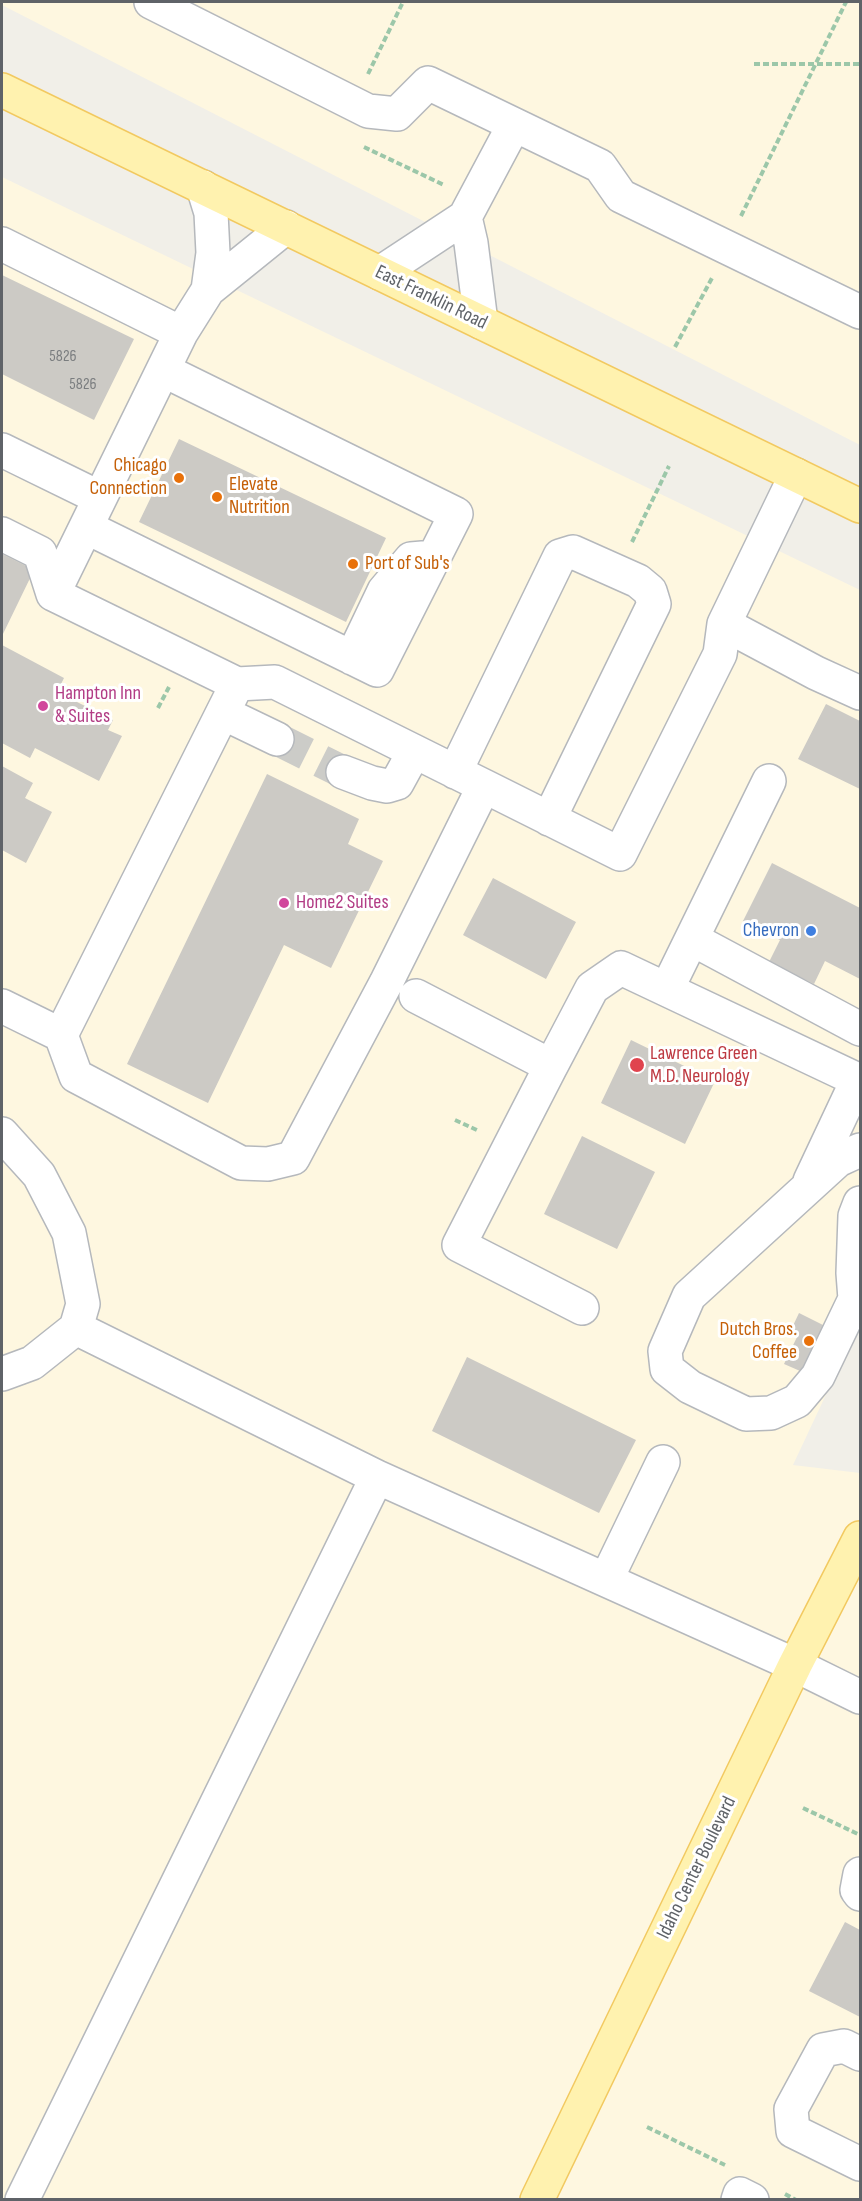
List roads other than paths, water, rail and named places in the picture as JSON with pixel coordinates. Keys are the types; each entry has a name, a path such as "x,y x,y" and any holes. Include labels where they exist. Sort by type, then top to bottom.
{"main road":[{"name":"East Franklin Road","path":"2,90 861,506"},
{"name":"Idaho Center Boulevard","path":"537,2199 795,1665 861,1538"}],"lane":[{"path":"151,2 368,111 397,114 428,83 600,166 621,196 861,312"},
{"path":"380,273 465,217 514,125"},
{"path":"203,187 211,213 213,253 208,290"},
{"path":"465,217 471,243 481,322"},
{"path":"53,594 181,333 208,290 286,227"},
{"path":"2,244 181,333"},
{"path":"86,527 365,664 384,591 411,559 434,557 456,514 164,370"},
{"path":"2,450 100,498"},
{"path":"2,534 40,553 53,594 237,684 275,682 620,854 720,654 724,624 796,476"},
{"path":"455,772 560,556 573,552 638,581 650,591 654,604 549,819"},
{"path":"724,624 816,673 861,693"},
{"path":"61,1035 237,684"},
{"path":"223,713 277,740"},
{"path":"343,772 387,786 397,783 414,752"},
{"path":"667,989 769,781"},
{"path":"2,1006 61,1035 75,1076 241,1163 268,1164 293,1158 391,973 484,786"},
{"path":"692,939 861,1029"},
{"path":"582,1308 459,1245 592,988 621,968 859,1080 805,1191"},
{"path":"416,996 551,1066"},
{"path":"2,1134 39,1175 69,1233 83,1304 76,1328 32,1363 2,1374"},
{"path":"861,1150 838,1160 689,1296 665,1351 667,1369 690,1387 746,1414 771,1413 797,1401 818,1376 855,1299 852,1272 855,1216 861,1203"},
{"path":"76,1328 376,1477 795,1665 861,1697"},
{"path":"606,1580 663,1462"},
{"path":"22,2199 376,1477"},
{"path":"861,1874 857,1890 861,1894"},
{"path":"861,2054 844,2046 823,2050 791,2109 793,2131 861,2164"},
{"path":"738,2199 740,2194 752,2199"}],"tunnel":[{"path":"277,739 343,772"}],"place":[{"name":"Chicago Connection","path":"179,478"},
{"name":"Elevate Nutrition","path":"217,497"},
{"name":"Port of Sub's","path":"353,564"},
{"name":"Hampton Inn & Suites","path":"43,706"},
{"name":"Home2 Suites","path":"284,903"},
{"name":"Chevron","path":"811,931"},
{"name":"Lawrence Green M.D. Neurology","path":"637,1065"},
{"name":"Dutch Bros. Coffee","path":"809,1341"}]}
